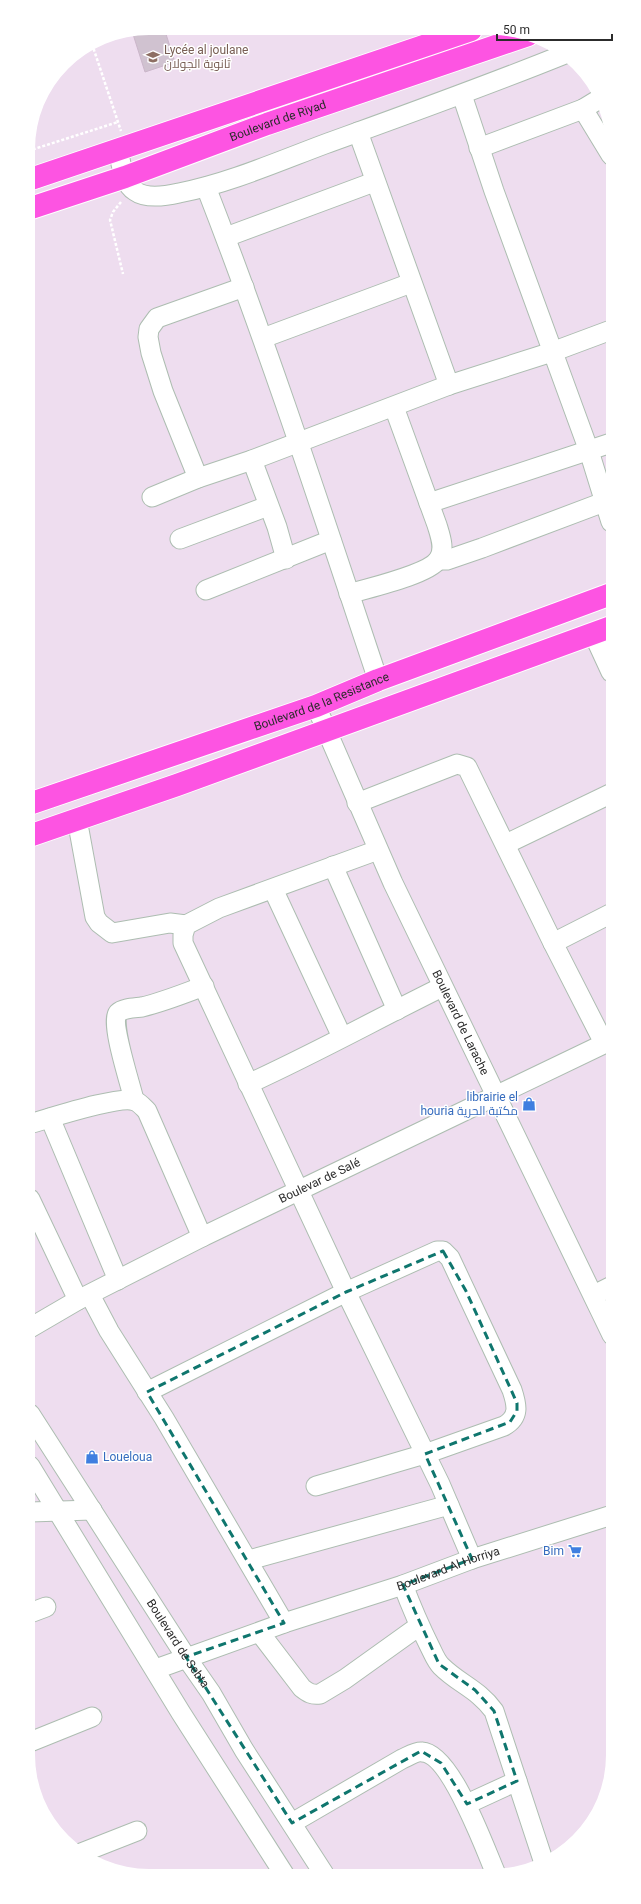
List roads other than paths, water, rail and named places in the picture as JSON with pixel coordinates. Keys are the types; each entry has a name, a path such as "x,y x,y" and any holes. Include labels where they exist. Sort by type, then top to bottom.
{"main road":[{"name":"Boulevard de Riyad","path":"35,178 456,35"},
{"name":"Boulevard de Riyad","path":"35,207 130,184 267,124 519,38"},
{"name":"Boulevard de la Resistance","path":"35,802 316,706 378,680 606,596"},
{"path":"35,834 602,630"}],"street":[{"path":"122,149 130,184 147,196 162,196 206,187 462,95 558,57"},
{"path":"462,95 479,148 589,451 606,508"},
{"path":"479,148 583,109 595,102"},
{"path":"583,109 606,147"},
{"path":"358,132 374,182 449,385"},
{"path":"226,237 374,182"},
{"path":"206,187 263,338 378,680"},
{"path":"263,338 411,283"},
{"path":"198,478 164,391 151,353 148,337 149,329 157,318 244,287"},
{"path":"152,497 198,478 299,443 449,385 552,352 606,332"},
{"path":"394,407 442,542 438,560"},
{"path":"429,503 606,445"},
{"path":"252,460 286,558"},
{"path":"349,594 412,575 438,560 447,560 476,550 604,502"},
{"path":"180,539 268,506"},
{"path":"206,590 331,540"},
{"path":"602,630 606,649"},
{"name":"Boulevard de Larache","path":"316,706 378,850 442,987 606,1322"},
{"path":"357,803 457,764 464,765 471,773 553,943 606,1038"},
{"path":"506,844 606,796"},
{"path":"77,819 95,916 99,924 112,933 170,923 186,925 219,908 378,850"},
{"path":"333,866 396,1010"},
{"path":"273,889 342,1037"},
{"path":"553,943 606,916"},
{"path":"186,925 183,935 183,943 346,1292 449,1505 472,1559"},
{"path":"134,1100 117,1035 116,1018 119,1013 125,1010 163,1002 204,986"},
{"path":"248,1084 302,1060 342,1037 442,987"},
{"name":"Boulevar de Salé","path":"35,1325 84,1297 202,1237 606,1043"},
{"path":"35,1122 118,1101 134,1100 142,1105 147,1111 202,1237"},
{"path":"50,1118 118,1280"},
{"path":"35,1208 84,1297 109,1331 147,1392 284,1623"},
{"path":"147,1392 346,1292 437,1251 443,1251 450,1258 512,1390 517,1403 517,1411 510,1422 504,1426 425,1454 316,1486"},
{"path":"594,1295 606,1289"},
{"name":"Boulevard de Sebta","path":"35,1422 186,1658 211,1693 244,1750 321,1869"},
{"path":"35,1474 156,1669 181,1713 281,1869"},
{"path":"248,1560 449,1505"},
{"path":"35,1512 92,1510"},
{"name":"Boulevard Al Horriya","path":"156,1669 284,1623 403,1585 472,1559 606,1517"},
{"path":"403,1585 419,1626 439,1664 448,1672 475,1690 487,1701 494,1711 542,1857"},
{"path":"260,1632 302,1688 307,1693 320,1694 345,1679 419,1626"},
{"path":"35,1740 92,1717"},
{"path":"292,1823 402,1759 421,1751 431,1754 441,1763 466,1804 494,1869"},
{"path":"466,1804 517,1782"},
{"path":"87,1851 137,1831"}],"place":[{"name":"Lycée al joulane ثانوية الجولان","path":"153,57"},
{"name":"librairie el houria مكتبة الحرية","path":"529,1104"},
{"name":"Loueloua","path":"92,1457"},
{"name":"Bim","path":"575,1551"}]}
